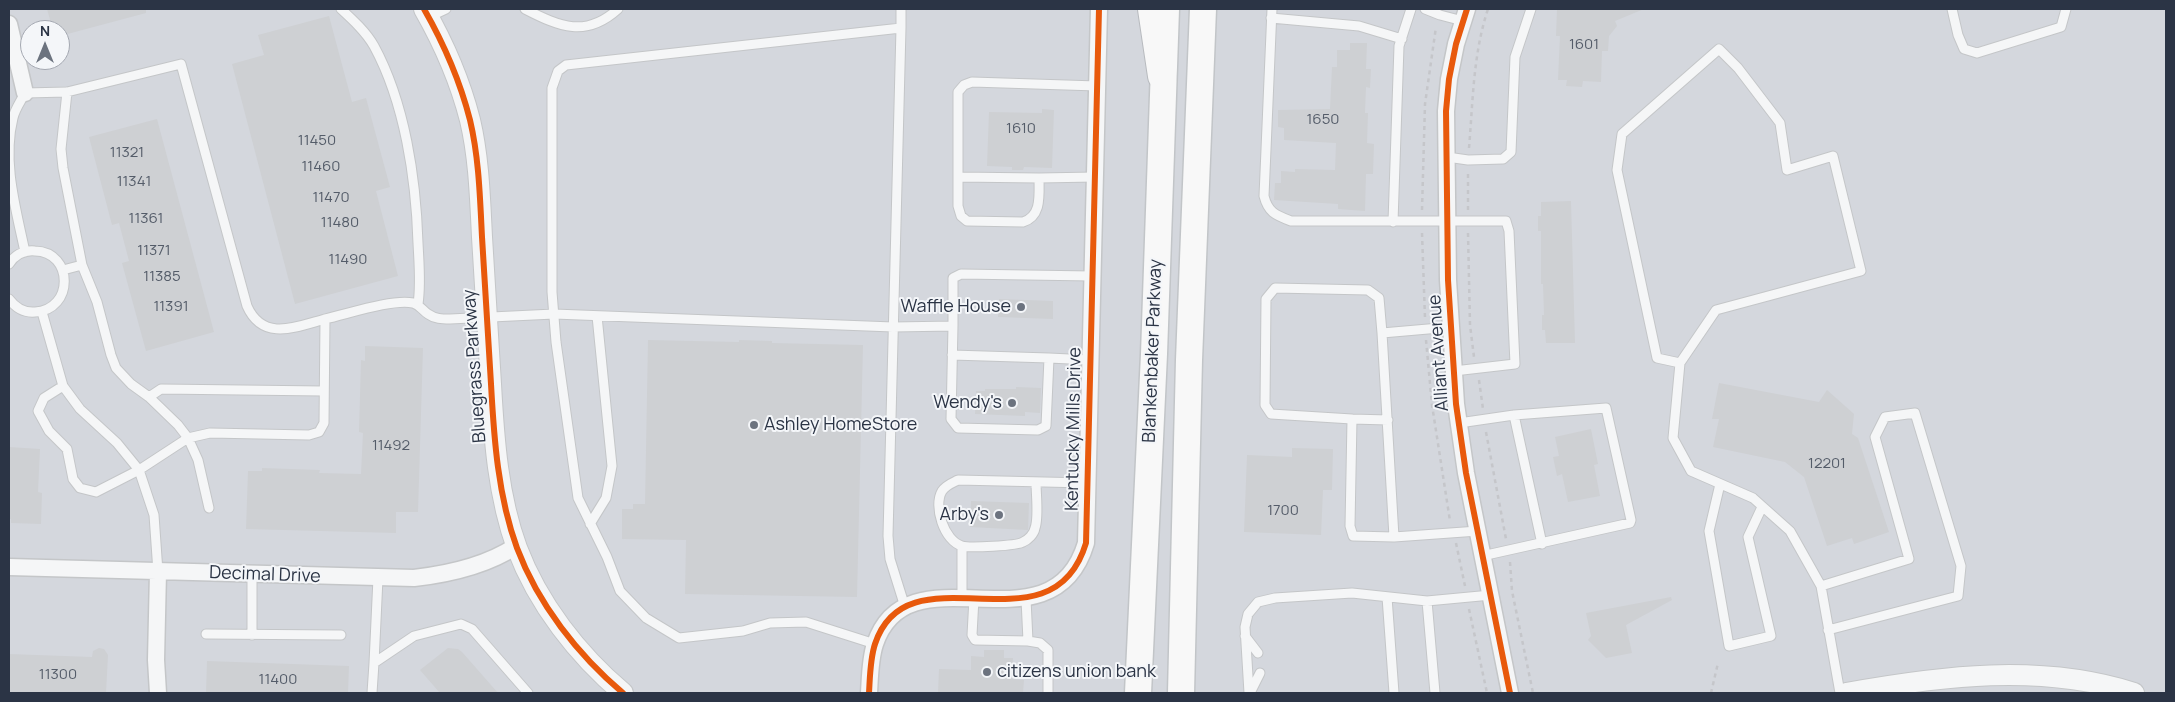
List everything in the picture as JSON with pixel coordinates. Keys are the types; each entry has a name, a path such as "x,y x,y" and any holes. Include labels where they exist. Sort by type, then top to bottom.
{"highway":[{"path":"1152,9 1162,76"}],"main road":[{"name":"Blankenbaker Parkway","path":"1138,693 1154,354 1162,76 1166,9"},
{"name":"Blankenbaker Parkway","path":"1181,693 1189,360 1203,9"}],"street":[{"name":"Kentucky Mills Drive","path":"869,693 875,644 892,616 905,607 927,599 1026,599 1053,589 1075,568 1086,543 1099,9"},
{"name":"Bluegrass Parkway","path":"433,12 470,121 479,174 497,463 506,511 516,546 545,603 564,632 604,677 623,693"},
{"name":"Alliant Avenue","path":"1465,15 1456,44 1449,79 1446,111 1448,280 1451,327 1459,423 1482,556 1510,693"},
{"path":"9,24 25,93"},
{"name":"Decimal Drive","path":"9,567 414,578 456,570 491,560 516,546"},
{"path":"158,572 156,660 158,693"},
{"path":"1846,693 1920,681 2022,675 2068,679 2134,693"}],"lane":[{"path":"341,9 358,24 373,44 384,67 399,115 411,161 417,207 420,288 418,304"},
{"path":"525,9 542,18 575,28 593,26 606,20 618,9"},
{"path":"902,9 888,536 890,559 905,607"},
{"path":"1393,222 1399,46 1411,9"},
{"path":"1425,9 1440,15 1465,15"},
{"path":"1447,157 1468,160 1504,159 1511,152 1515,57 1531,9"},
{"path":"1952,9 1958,35 1964,49 1977,53 2061,27 2066,9"},
{"path":"1402,39 1359,26 1272,13 1264,196 1272,214 1291,221 1506,221 1509,231 1515,364 1454,371"},
{"path":"875,644 806,622 770,622 743,630 679,638 646,618 620,591 578,498 554,314 552,88 558,71 566,65 901,28"},
{"path":"1680,363 1657,358 1617,170 1622,134 1719,49 1738,68 1780,124 1786,170 1833,156 1861,271 1716,310 1680,363 1673,438 1691,471 1753,498 1790,531 1821,586 1840,693"},
{"path":"25,252 10,179 10,135 11,116 25,93 67,92 181,64 245,296 253,318 261,325 274,329 292,328 394,303 406,302 418,304 427,314 436,318 487,319 554,314 894,327 953,326"},
{"path":"1039,178 1036,212 1031,220 1023,222 977,222 967,221 961,216 958,206 958,92 964,85 972,82 1097,86"},
{"path":"67,92 61,148 63,168 82,264 97,302 111,355 116,368 131,384 150,397 178,425 188,438 198,460 209,508"},
{"path":"958,177 1095,177"},
{"path":"9,264 20,254 40,251 50,254 58,261 64,270 66,281 62,296 52,308 42,312 22,310 9,299"},
{"path":"64,270 82,264"},
{"path":"1050,358 1046,426 1038,430 958,428 952,419 953,278 961,274 1092,276"},
{"path":"1388,420 1272,414 1265,405 1266,299 1275,288 1368,290 1379,298 1388,420 1394,537"},
{"path":"42,312 64,386 80,409 117,443 139,470 154,515 158,572"},
{"path":"590,524 606,498 612,466 597,316"},
{"path":"64,386 44,398 38,411 49,431 66,449 73,479 80,488 96,492 139,470 188,438 210,432 309,435 319,432 324,423 325,319"},
{"path":"1382,333 1451,327"},
{"path":"952,355 1090,360"},
{"path":"150,397 161,388 323,391"},
{"path":"1459,423 1514,415 1606,408 1631,520 1630,523 1509,552 1482,556"},
{"path":"1821,586 1910,559 1875,437 1884,417 1915,413 1961,566 1958,596 1828,630"},
{"path":"1514,415 1542,544"},
{"path":"1352,419 1350,526 1353,536 1394,537 1478,531"},
{"path":"1036,482 1035,528 1030,537 1022,543 962,546 953,540 944,529 939,516 940,496 944,488 958,480 1087,483"},
{"path":"1720,484 1709,531 1729,646 1771,636 1748,537 1762,507"},
{"path":"962,546 972,635 975,640 1040,643 1048,650 1048,693"},
{"path":"252,574 252,635"},
{"path":"372,693 378,578"},
{"path":"1249,693 1245,636 1248,614 1258,602 1274,598 1352,593 1427,601 1491,595"},
{"path":"1387,597 1394,693"},
{"path":"1026,599 1028,641"},
{"path":"1427,601 1435,693"},
{"path":"374,663 414,636 462,624 472,629 528,693"},
{"path":"206,634 341,635"},
{"path":"1245,636 1258,653"},
{"path":"1249,693 1260,673"}],"path":[{"path":"1488,9 1482,27 1474,76 1468,160 1470,325 1476,369 1509,552 1512,591 1532,693"},
{"path":"1711,693 1718,663"}],"shaded area":[{"path":"9,9 2166,9 2166,693 9,693"}],"building":[{"path":"47,9 146,9 146,13 70,33 70,20 50,20"},
{"path":"1557,9 1644,9 1615,21 1617,26 1609,36 1608,51 1602,51 1601,82 1583,81 1582,87 1566,86 1567,80 1558,80 1560,36 1556,36"},
{"path":"329,16 352,102 366,98 390,187 376,191 398,276 295,304 232,64 264,55 258,35"},
{"path":"1350,43 1367,43 1366,69 1371,69 1370,88 1366,87 1365,113 1368,113 1367,143 1374,144 1373,174 1366,174 1365,211 1338,209 1338,204 1274,200 1275,183 1281,183 1281,171 1295,172 1295,169 1335,170 1336,143 1284,140 1284,128 1278,127 1278,110 1330,109 1332,67 1337,67 1337,50 1350,50"},
{"path":"1042,109 1054,110 1052,168 1024,167 1023,170 1012,170 1012,167 987,166 989,112 1042,113"},
{"path":"157,119 214,332 146,351 122,263 129,261 119,223 112,225 89,137"},
{"path":"1571,201 1575,343 1546,343 1545,330 1542,330 1542,315 1544,315 1543,284 1541,284 1541,231 1538,231 1538,216 1541,216 1541,202"},
{"name":"Waffle House","path":"999,299 1053,301 1053,319 998,317"},
{"name":"Ashley HomeStore","path":"648,340 739,342 739,340 772,341 772,343 863,345 857,597 685,594 686,540 622,539 622,509 633,509 633,504 645,504"},
{"path":"365,346 423,348 418,512 396,512 396,533 246,529 248,471 262,471 262,468 320,470 319,473 361,474 363,433 359,432 361,360 365,361"},
{"path":"1719,383 1819,402 1827,390 1854,414 1852,434 1858,438 1889,532 1854,544 1852,538 1827,546 1804,477 1785,462 1713,447 1719,419 1712,419"},
{"name":"Wendy's","path":"1016,387 1041,388 1040,413 1025,412 1025,416 975,414 976,391 985,391 985,389 1016,389"},
{"path":"1591,429 1598,464 1594,465 1600,496 1568,502 1562,474 1557,476 1553,457 1559,456 1555,437"},
{"path":"9,447 40,449 38,492 42,493 41,524 11,523 11,519 9,519"},
{"path":"1292,448 1333,449 1332,490 1323,490 1321,535 1244,532 1247,455 1292,457"},
{"name":"Arby's","path":"971,501 1029,503 1028,530 970,527"},
{"path":"1671,597 1672,600 1626,625 1632,653 1606,658 1588,640 1591,636 1586,613"},
{"path":"99,648 104,649 108,655 106,693 9,693 9,654 92,657 93,651"},
{"path":"448,648 458,649 462,652 498,693 440,693 420,670"},
{"path":"984,650 1004,650 1004,658 1013,658 1012,679 1024,680 1023,693 938,693 939,669 971,670 971,656 984,657"},
{"path":"207,661 349,666 348,693 206,693"}],"cycle path":[{"path":"424,9 445,49 456,77 466,105 473,134 480,193 492,405 498,467 505,508 517,548 526,569 548,608 575,645 623,693"},
{"path":"869,693 873,650 892,616 917,602 947,598 1013,599 1043,593 1069,576 1086,543 1099,9"},
{"path":"1467,9 1456,44 1449,79 1446,111 1448,280 1456,404 1466,473 1510,693"}],"place":[{"name":"Waffle House","path":"1021,307"},
{"name":"Wendy's","path":"1012,403"},
{"name":"Ashley HomeStore","path":"754,425"},
{"name":"Arby's","path":"999,515"},
{"name":"citizens union bank","path":"987,672"}]}
